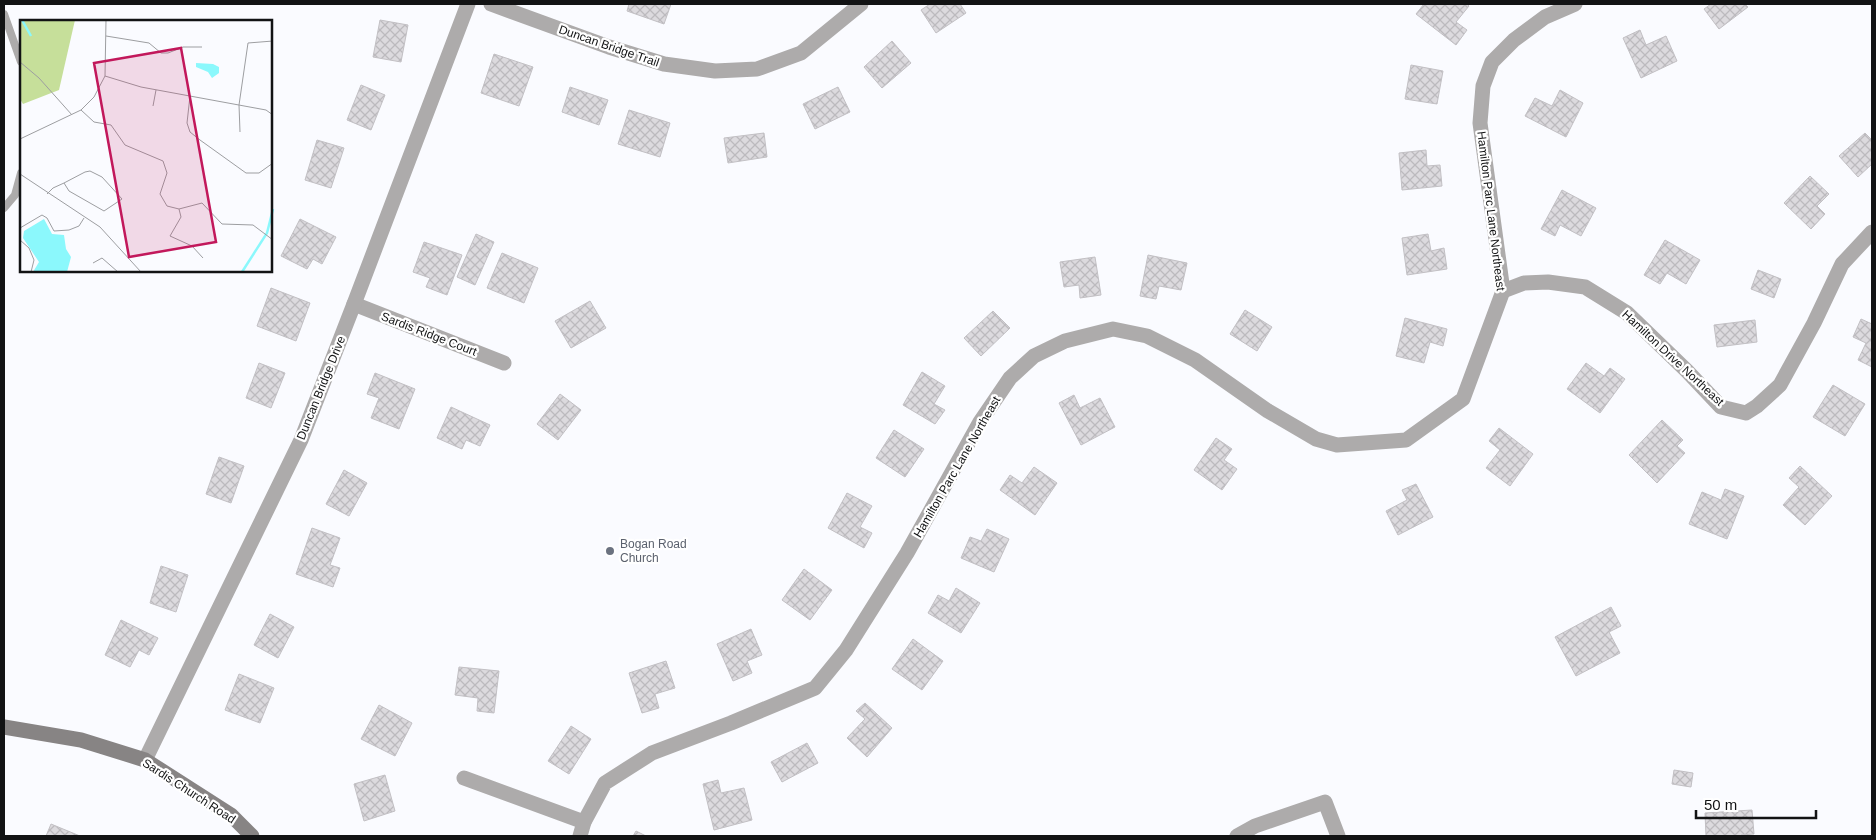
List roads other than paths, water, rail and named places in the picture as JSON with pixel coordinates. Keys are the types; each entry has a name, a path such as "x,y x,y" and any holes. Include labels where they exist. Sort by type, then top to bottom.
{"street":[{"name":"Duncan Bridge Drive","path":"145,760 301,440 468,4"},
{"name":"Duncan Bridge Trail","path":"491,4 609,47 664,64 715,71 757,69 801,54 861,4"},
{"name":"Hamilton Parc Lane Northeast","path":"582,829 605,784 652,753 816,688 846,650 907,553 980,422 1010,378 1034,356 1065,341 1113,329 1147,336 1194,360 1268,411 1316,439 1337,445 1406,440 1463,398 1503,291 1480,123 1483,86 1492,62 1514,40 1545,17 1575,4"},
{"name":"Hamilton Drive Northeast","path":"1503,291 1524,283 1548,282 1585,286 1626,313 1720,407 1746,413 1757,406 1780,385 1814,323 1842,264 1872,232"},
{"name":"Sardis Ridge Court","path":"354,304 504,363"},
{"name":"Sardis Church Road","path":"4,727 81,740 145,760 231,814 252,836"},
{"path":"464,778 582,829"},
{"path":"1238,836 1255,826 1325,802 1338,836"}],"lane":[{"path":"4,14 20,59"},
{"path":"4,208 15,195 20,177"}],"place":[{"name":"Bogan Road Church","path":"610,551"}]}
